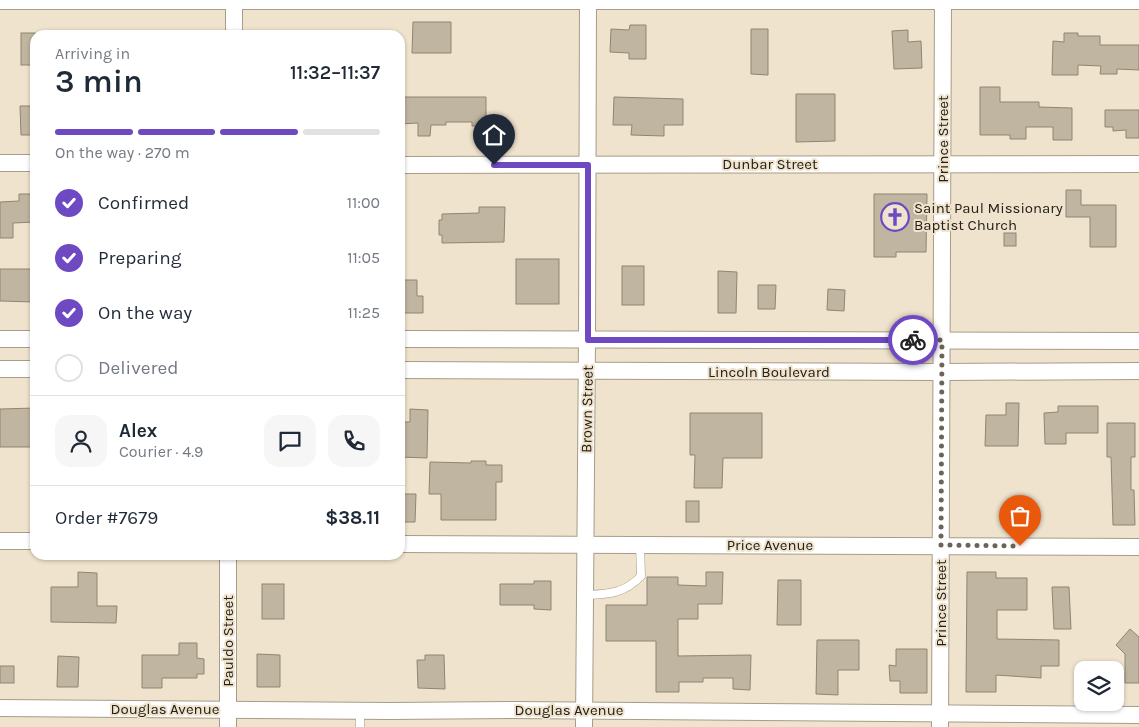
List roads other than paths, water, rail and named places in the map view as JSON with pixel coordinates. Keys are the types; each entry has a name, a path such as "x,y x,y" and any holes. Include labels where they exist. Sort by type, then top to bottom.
{"street":[{"path":"234,0 234,30"},
{"name":"Brown Street","path":"584,727 588,340 588,0"},
{"name":"Prince Street","path":"940,720 943,372 943,0"},
{"path":"0,1 1139,1"},
{"path":"0,163 30,163"},
{"name":"Dunbar Street","path":"405,165 1139,164"},
{"path":"0,339 30,339"},
{"path":"405,340 1139,341"},
{"path":"0,369 30,369"},
{"name":"Lincoln Boulevard","path":"405,370 1139,371"},
{"path":"0,541 30,541"},
{"name":"Price Avenue","path":"405,544 1139,547"},
{"name":"Pauldo Street","path":"228,560 228,727"},
{"name":"Douglas Avenue","path":"0,708 228,709 360,719 584,710 940,720 1139,715"}],"lane":[{"path":"585,595 608,594 631,586 640,576 640,544"}],"place":[{"name":"Saint Paul Missionary Baptist Church","path":"895,217"}]}
